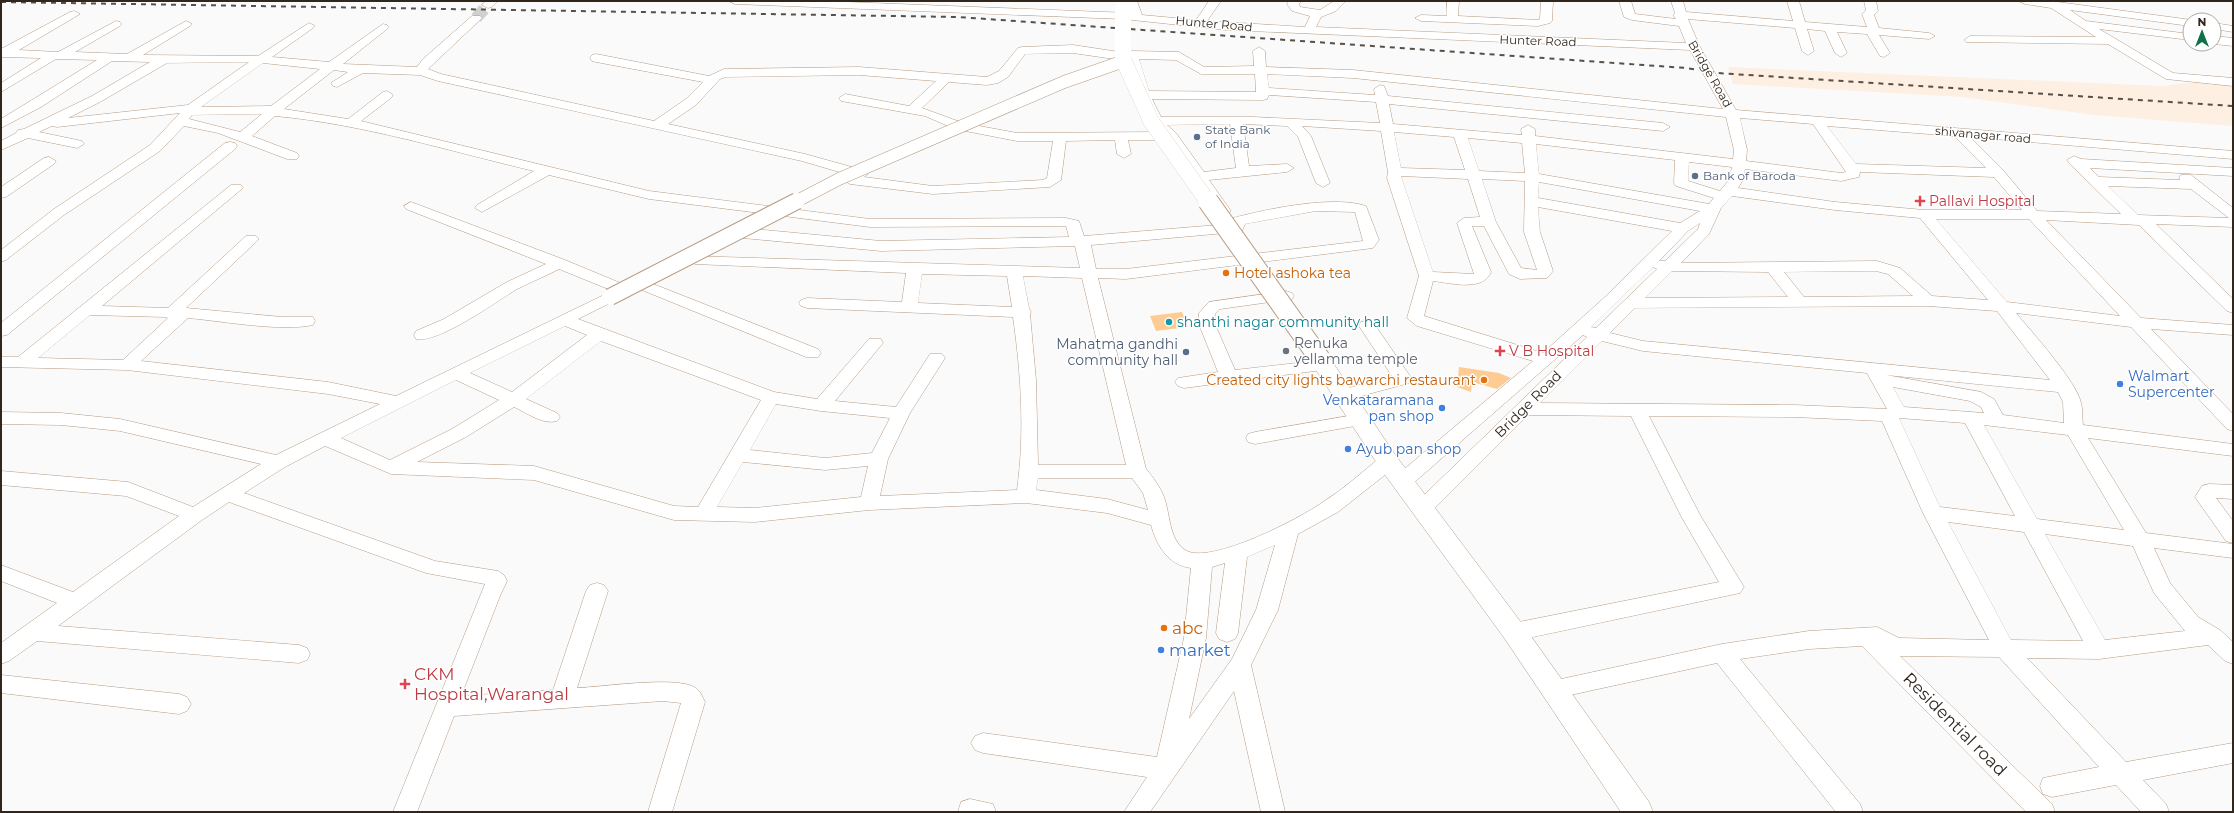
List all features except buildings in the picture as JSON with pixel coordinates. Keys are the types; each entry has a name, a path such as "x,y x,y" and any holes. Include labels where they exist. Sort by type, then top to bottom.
{"highway":[{"path":"1120,1 1131,62 1151,121 1330,375 1395,472 1514,632 1552,690 1638,812"}],"street":[{"name":"Hunter Road","path":"735,1 1027,6 1200,23 1217,26 1693,47"},
{"path":"1131,1 1136,17"},
{"path":"1200,23 1214,1"},
{"path":"1295,1 1293,4 1296,9 1316,14 1325,13 1333,9 1340,1"},
{"path":"1452,19 1454,1"},
{"path":"1421,18 1538,23 1546,20 1547,1"},
{"path":"1625,1 1628,15 1632,17 1799,26 1929,36"},
{"name":"Bridge Road","path":"1202,562 1237,552 1289,532 1395,472 1546,359 1683,228 1712,210 1727,194 1738,176 1741,145 1733,114 1693,47 1681,19 1677,1"},
{"path":"1793,1 1799,26 1808,51"},
{"path":"1870,1 1872,11 1868,14 1873,32 1884,53"},
{"path":"2025,1 2182,22"},
{"path":"2054,5 2110,41 2170,76 2233,82"},
{"path":"2,54 74,14"},
{"path":"1309,31 1316,14"},
{"path":"421,71 427,62 476,18"},
{"path":"2081,23 2182,36"},
{"path":"1,88 116,24"},
{"path":"130,57 186,24"},
{"path":"1,257 59,212 154,148 180,120 310,26"},
{"path":"242,137 329,67 366,42 383,27"},
{"path":"2222,27 2233,29"},
{"path":"1829,28 1841,53"},
{"path":"1970,40 2110,41"},
{"path":"2222,41 2233,42"},
{"path":"657,125 691,102 713,80 724,73 835,70 995,80 1012,65 1022,51 1073,49 1128,57 1156,121 1171,136 1260,258 1331,362 1334,368 1330,375"},
{"path":"1259,52 1265,121"},
{"path":"2,54 263,59 361,70 421,71 438,77 805,158 856,177 933,190 1045,184 1054,180 1060,137"},
{"name":"shivanagar road","path":"1131,62 1179,56 1201,70 1260,70 1377,77 1586,100 1818,122 2233,155"},
{"path":"1,124 110,57"},
{"path":"1,146 102,95 164,58"},
{"path":"596,58 713,80"},
{"path":"592,306 609,302 856,177 1101,72 1131,62"},
{"path":"1,655 31,632 226,494 278,462 323,438 565,320 839,179 1064,82 1131,62"},
{"path":"337,83 361,70"},
{"path":"351,123 382,91 397,71"},
{"path":"911,111 947,76"},
{"path":"1377,77 1395,172 1394,178 1427,276 1416,318 1423,322 1546,359"},
{"path":"1144,95 1263,93 1382,99 1663,127"},
{"path":"1460,134 1489,222 1515,271 1520,274 1541,274 1545,271 1532,232 1530,140 1526,114 1520,93"},
{"path":"845,98 928,113 948,123 1017,137 1171,136"},
{"path":"1586,100 1595,147"},
{"path":"1,113 24,111"},
{"path":"44,125 180,120 274,111 351,123 649,195 870,223 1066,222 1074,224 1081,241 1090,273 1094,300 1137,471 1148,484 1156,500 1159,520 1168,543 1182,559 1202,562 1194,638 1166,769"},
{"path":"180,120 199,123 292,156"},
{"path":"1156,121 1265,121 1386,127 1595,147 1841,177 1854,174 1852,168 1818,122"},
{"path":"1236,121 1243,171"},
{"path":"1291,122 1304,136 1323,183"},
{"path":"1,128 77,144"},
{"path":"1958,133 1998,173 2034,215 2233,425"},
{"path":"1121,136 1124,154"},
{"path":"2056,141 2095,180 2233,308"},
{"path":"1,331 230,146"},
{"path":"1682,157 1681,183 1727,194 1924,214 2034,215 2140,221 2233,223"},
{"path":"1,194 49,161"},
{"path":"2077,163 2233,172"},
{"path":"1200,177 1243,171 1287,168"},
{"path":"1852,168 1998,173"},
{"path":"2172,168 2233,215"},
{"path":"482,208 547,170"},
{"path":"1395,172 1532,177 1712,210"},
{"path":"2095,180 2196,185"},
{"path":"21,363 84,310 236,188"},
{"path":"1531,201 1683,228"},
{"path":"411,206 479,234 560,263 617,293"},
{"path":"695,259 915,269 1126,274 1368,245 1371,240 1360,209 1354,207 1316,207 1253,217 1238,221 1237,228"},
{"name":"Bridge Road","path":"1423,508 1704,231 1709,222 1712,210"},
{"path":"1924,214 2002,306 2043,357 2064,387 2072,402 2074,430 2140,539 2161,587 2190,624 2212,636 2233,655"},
{"path":"1427,276 1474,280 1481,277 1483,272 1464,225 1469,221 1489,222"},
{"path":"743,233 881,246 1081,241 1237,228"},
{"path":"127,365 251,239"},
{"path":"422,336 450,322 513,285 560,263"},
{"path":"1648,263 1669,266 1884,267 1894,271 1928,301"},
{"path":"1771,266 1800,302"},
{"path":"909,307 915,269"},
{"path":"1014,272 1023,312 1028,377 1030,472 1026,496"},
{"path":"643,284 812,353"},
{"path":"2216,292 2233,294"},
{"path":"1229,377 1206,322 1207,313 1215,305 1286,296"},
{"path":"1632,303 1928,301 2002,306 2136,322 2233,330"},
{"path":"807,303 1023,312"},
{"path":"84,310 178,313 282,322 306,321"},
{"path":"565,320 599,334 771,397 821,405 901,413"},
{"path":"1184,382 1229,377 1330,375 1403,379 1367,326"},
{"path":"1580,328 1598,335 1643,346 1876,373 2064,387"},
{"path":"391,468 459,433 513,400 599,334"},
{"path":"821,405 875,343"},
{"path":"869,503 879,459 901,413 936,358"},
{"path":"1,362 127,365 335,390 397,402"},
{"path":"455,373 551,417"},
{"path":"1876,373 1933,513 2005,649 2157,812"},
{"path":"1876,373 1979,397 1988,403 1997,420"},
{"path":"703,515 739,455 771,397"},
{"path":"1523,409 1794,411 1971,418 2233,450"},
{"path":"1514,632 1733,587 1691,516 1637,410"},
{"path":"1,418 61,419 120,425 278,462"},
{"path":"1971,418 2099,650"},
{"path":"1255,438 1360,420"},
{"path":"323,438 391,468 534,473 663,511 703,515 755,515 869,503 1026,496 1108,506 1159,520"},
{"path":"739,455 825,464 879,459"},
{"path":"1030,472 1137,471"},
{"path":"1,478 128,489 195,515"},
{"path":"2233,492 2209,491 2205,497 2233,536"},
{"path":"226,494 433,568 496,580 405,812"},
{"path":"1933,513 2233,551"},
{"path":"1136,812 1240,666 1268,610 1289,532"},
{"path":"1227,633 1237,552"},
{"path":"1,573 74,602"},
{"path":"562,699 597,591"},
{"path":"31,632 299,654"},
{"name":"Residential road","path":"1866,636 2043,812"},
{"path":"1552,690 1722,653 1809,640 1877,636 1896,647 2099,650 2212,636"},
{"path":"1722,653 1851,812"},
{"path":"1240,666 1268,810"},
{"path":"1,684 179,704"},
{"path":"445,707 663,692 685,693 691,697 693,702 660,812"},
{"path":"983,743 1166,769"},
{"path":"2052,786 2233,753"}],"shaded area":[{"path":"1728,67 2162,86 2196,82 2233,84 2233,126 2094,115 1962,97 1733,84"}],"tunnel":[{"path":"476,18 488,5"}],"railway":[{"path":"1,2 958,17 1686,68 1717,73 2233,106"}],"place":[{"name":"State Bank of India","path":"1197,137"},
{"name":"Bank of Baroda","path":"1695,176"},
{"name":"Pallavi Hospital","path":"1920,201"},
{"name":"Hotel ashoka tea","path":"1226,273"},
{"name":"shanthi nagar community hall","path":"1169,322"},
{"name":"Renuka yellamma temple","path":"1286,351"},
{"name":"V B Hospital","path":"1500,351"},
{"name":"Mahatma gandhi community hall","path":"1186,352"},
{"name":"Created city lights bawarchi restaurant","path":"1484,380"},
{"name":"Walmart Supercenter","path":"2120,384"},
{"name":"Venkataramana pan shop","path":"1442,408"},
{"name":"Ayub pan shop","path":"1348,449"},
{"name":"abc","path":"1164,628"},
{"name":"market","path":"1161,650"},
{"name":"CKM Hospital,Warangal","path":"405,684"}]}
